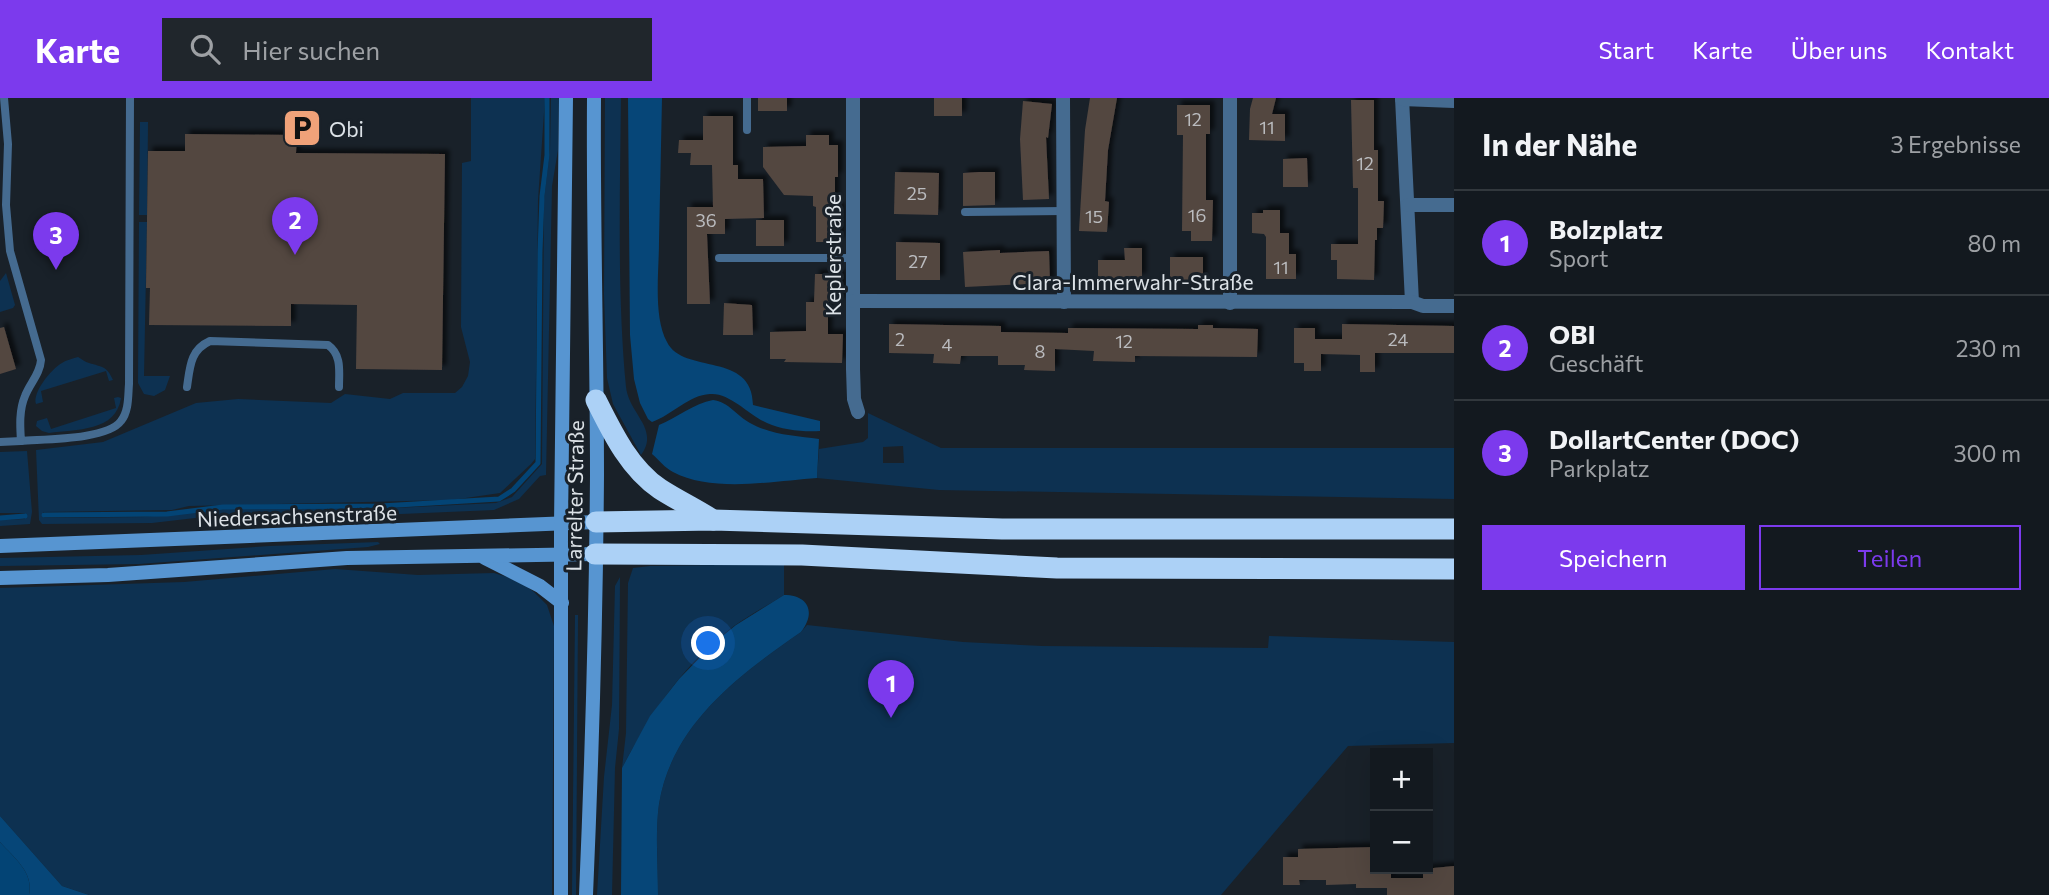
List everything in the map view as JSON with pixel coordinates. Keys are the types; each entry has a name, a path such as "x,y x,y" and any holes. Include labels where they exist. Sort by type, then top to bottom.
{"highway":[{"path":"596,400 623,450 643,474 660,489 713,520"},
{"path":"596,522 713,520 1002,529 1454,529"},
{"path":"595,554 802,555 1057,568 1454,569"}],"main road":[{"name":"Larrelter Straße","path":"562,895 561,525 566,98"},
{"name":"Larrelter Straße","path":"586,895 592,750 596,522 594,98"},
{"name":"Niedersachsenstraße","path":"0,547 596,522"},
{"path":"0,578 108,575 347,558 595,554"},
{"path":"481,556 513,570 562,603"}],"street":[{"name":"Keplerstraße","path":"853,98 854,389 858,412"},
{"path":"1063,98 1064,302"},
{"path":"1230,98 1230,303"},
{"path":"1412,302 1402,99 1454,101"},
{"path":"1408,205 1454,205"},
{"name":"Clara-Immerwahr-Straße","path":"854,301 1412,302 1423,306 1454,306"}],"lane":[{"path":"4,98 8,144 6,190 10,251 41,360 21,408 21,441"},
{"path":"0,442 108,431 121,421 126,412 129,372 130,98"},
{"path":"747,98 747,130"},
{"path":"965,212 1064,211"},
{"path":"719,258 853,258"},
{"path":"187,387 194,352 210,341 328,345 338,357 339,387"}],"shaded area":[{"path":"471,98 545,98 538,200 535,459 531,464 500,493 452,500 43,512 44,518 144,517 224,509 374,509 496,503 512,497 542,464 544,199 550,150 551,98 559,98 558,150 552,186 546,475 540,476 519,499 494,510 401,514 221,515 152,523 42,524 39,520 36,450 103,442 196,403 238,399 331,403 345,394 390,399 403,393 455,393 462,387 468,376 470,362 461,327 462,163 471,161"},
{"path":"605,98 621,98 621,316 628,397 642,421 647,437 641,455 613,404 607,378 604,295"},
{"path":"628,98 662,98 658,294 660,320 667,342 675,352 687,358 730,370 742,377 750,388 753,405 820,421 820,431 793,430 773,425 717,394 702,395 688,401 652,422 648,419 640,403 634,379 630,335"},
{"path":"140,122 148,122 147,215 139,215"},
{"path":"139,222 147,222 144,376 170,376 165,390 154,396 144,394 138,383"},
{"path":"6,273 15,305 0,312 0,281"},
{"path":"78,357 104,368 113,380 109,381 106,371 41,391 43,402 36,404 37,394 48,376 64,362"},
{"path":"114,398 121,398 118,409 103,423 93,427 49,433 36,426 37,421 47,418 51,429 116,408"},
{"path":"713,400 724,403 745,420 766,430 819,439 817,478 724,484 689,478 667,468 652,454 659,425 699,404"},
{"path":"868,413 941,448 1454,448 1454,499 939,490 817,478 819,449 863,442 868,438","holes":["903,446 904,463 883,463 883,447"]},
{"path":"27,451 32,512 30,524 0,526 0,520 25,519 25,513 0,513 0,452"},
{"path":"380,544 368,547 139,564 0,566 0,558 141,555"},
{"path":"784,564 784,595 734,626 699,656 670,690 622,768 626,733 628,583 633,568"},
{"path":"335,569 418,575 494,573 518,580 547,605 554,626 552,895 89,895 62,886 0,816 0,588 184,582"},
{"path":"620,577 619,729 615,768 612,895 597,895 604,777 612,705 615,586"},
{"path":"784,595 799,598 808,606 806,625 801,632 732,684 693,726 666,775 659,804 658,895 621,895 622,768 650,716 679,679 715,642 736,625"},
{"path":"575,615 578,615 576,895 572,895"},
{"path":"807,625 963,642 1042,646 1268,648 1269,636 1454,642 1454,743 1348,746 1221,895 658,895 659,804 666,775 678,749 693,726 732,684"},
{"path":"0,816 62,886 89,895 29,895 26,872 0,842"},
{"path":"0,842 26,872 29,895 0,895"}],"building":[{"path":"758,98 787,98 787,111 758,111"},
{"path":"934,98 962,98 962,116 934,116"},
{"path":"1090,98 1117,98 1108,150 1105,201 1109,202 1107,232 1079,231 1085,130"},
{"path":"1253,98 1276,98 1272,114 1285,114 1285,141 1249,140"},
{"path":"1351,100 1374,100 1378,201 1384,201 1383,228 1377,228 1375,240 1374,280 1337,279 1337,260 1331,260 1331,244 1358,244 1358,188 1353,188"},
{"path":"1023,101 1052,104 1048,138 1046,137 1049,199 1023,200 1020,139"},
{"path":"1177,105 1210,105 1210,134 1206,134 1206,200 1213,200 1212,241 1191,241 1191,231 1182,231 1183,135 1177,135"},
{"path":"703,116 733,116 733,165 738,165 738,179 763,179 764,218 725,219 725,234 707,234 710,304 687,304 687,207 713,207 712,165 690,165 691,153 678,153 679,140 703,140"},
{"name":"Obi","path":"185,134 297,135 296,153 445,154 442,370 356,369 357,305 291,304 291,326 149,325 150,288 146,288 148,151 185,151"},
{"path":"806,135 829,135 829,145 838,145 835,207 840,207 840,242 816,242 816,207 813,206 813,196 784,195 763,167 763,147 806,146"},
{"path":"1307,158 1308,187 1283,187 1283,159"},
{"path":"895,172 939,173 938,215 894,214"},
{"path":"995,172 995,205 963,206 963,173"},
{"path":"1263,210 1280,210 1280,233 1289,233 1289,254 1296,254 1296,279 1266,279 1266,237 1264,234 1252,233 1252,213 1263,213"},
{"path":"756,220 784,220 784,246 756,246"},
{"path":"896,242 940,243 940,280 896,280"},
{"path":"1124,248 1142,248 1142,278 1125,278 1125,284 1098,284 1098,260 1125,260"},
{"path":"1000,250 1000,253 1049,251 1050,283 965,287 963,252"},
{"path":"1170,257 1203,257 1203,282 1170,282"},
{"path":"815,274 841,274 841,302 828,302 828,334 843,334 842,363 784,362 786,359 770,359 770,332 806,331 806,302 814,302"},
{"path":"724,303 752,305 753,335 723,335"},
{"path":"889,324 1001,326 1001,332 1068,333 1068,328 1198,329 1198,325 1258,329 1257,357 1135,356 1135,362 1093,361 1094,351 1055,349 1055,371 1024,370 1025,365 998,365 998,356 961,356 960,364 933,363 934,354 889,353"},
{"path":"1342,324 1454,326 1454,353 1375,353 1375,372 1360,372 1360,355 1321,354 1321,371 1304,371 1304,363 1294,363 1294,328 1315,328 1315,339 1342,339"},
{"path":"4,327 16,369 0,374 0,328"},
{"path":"1370,847 1370,874 1391,874 1391,878 1423,878 1423,874 1433,874 1433,868 1454,866 1454,895 1387,895 1387,888 1356,888 1356,884 1326,885 1326,880 1299,880 1300,885 1283,885 1283,857 1298,857 1298,849"}],"waterway":[{"path":"44,515 167,514 223,507 381,506 499,499 513,490 538,463 540,252 547,155 547,98"},
{"path":"0,518 25,516"}],"place":[{"name":"Obi","path":"302,128"},
{"name":"OBI","path":"295,255"},
{"name":"DollartCenter (DOC)","path":"56,270"},
{"name":"Bolzplatz","path":"891,718"}]}
